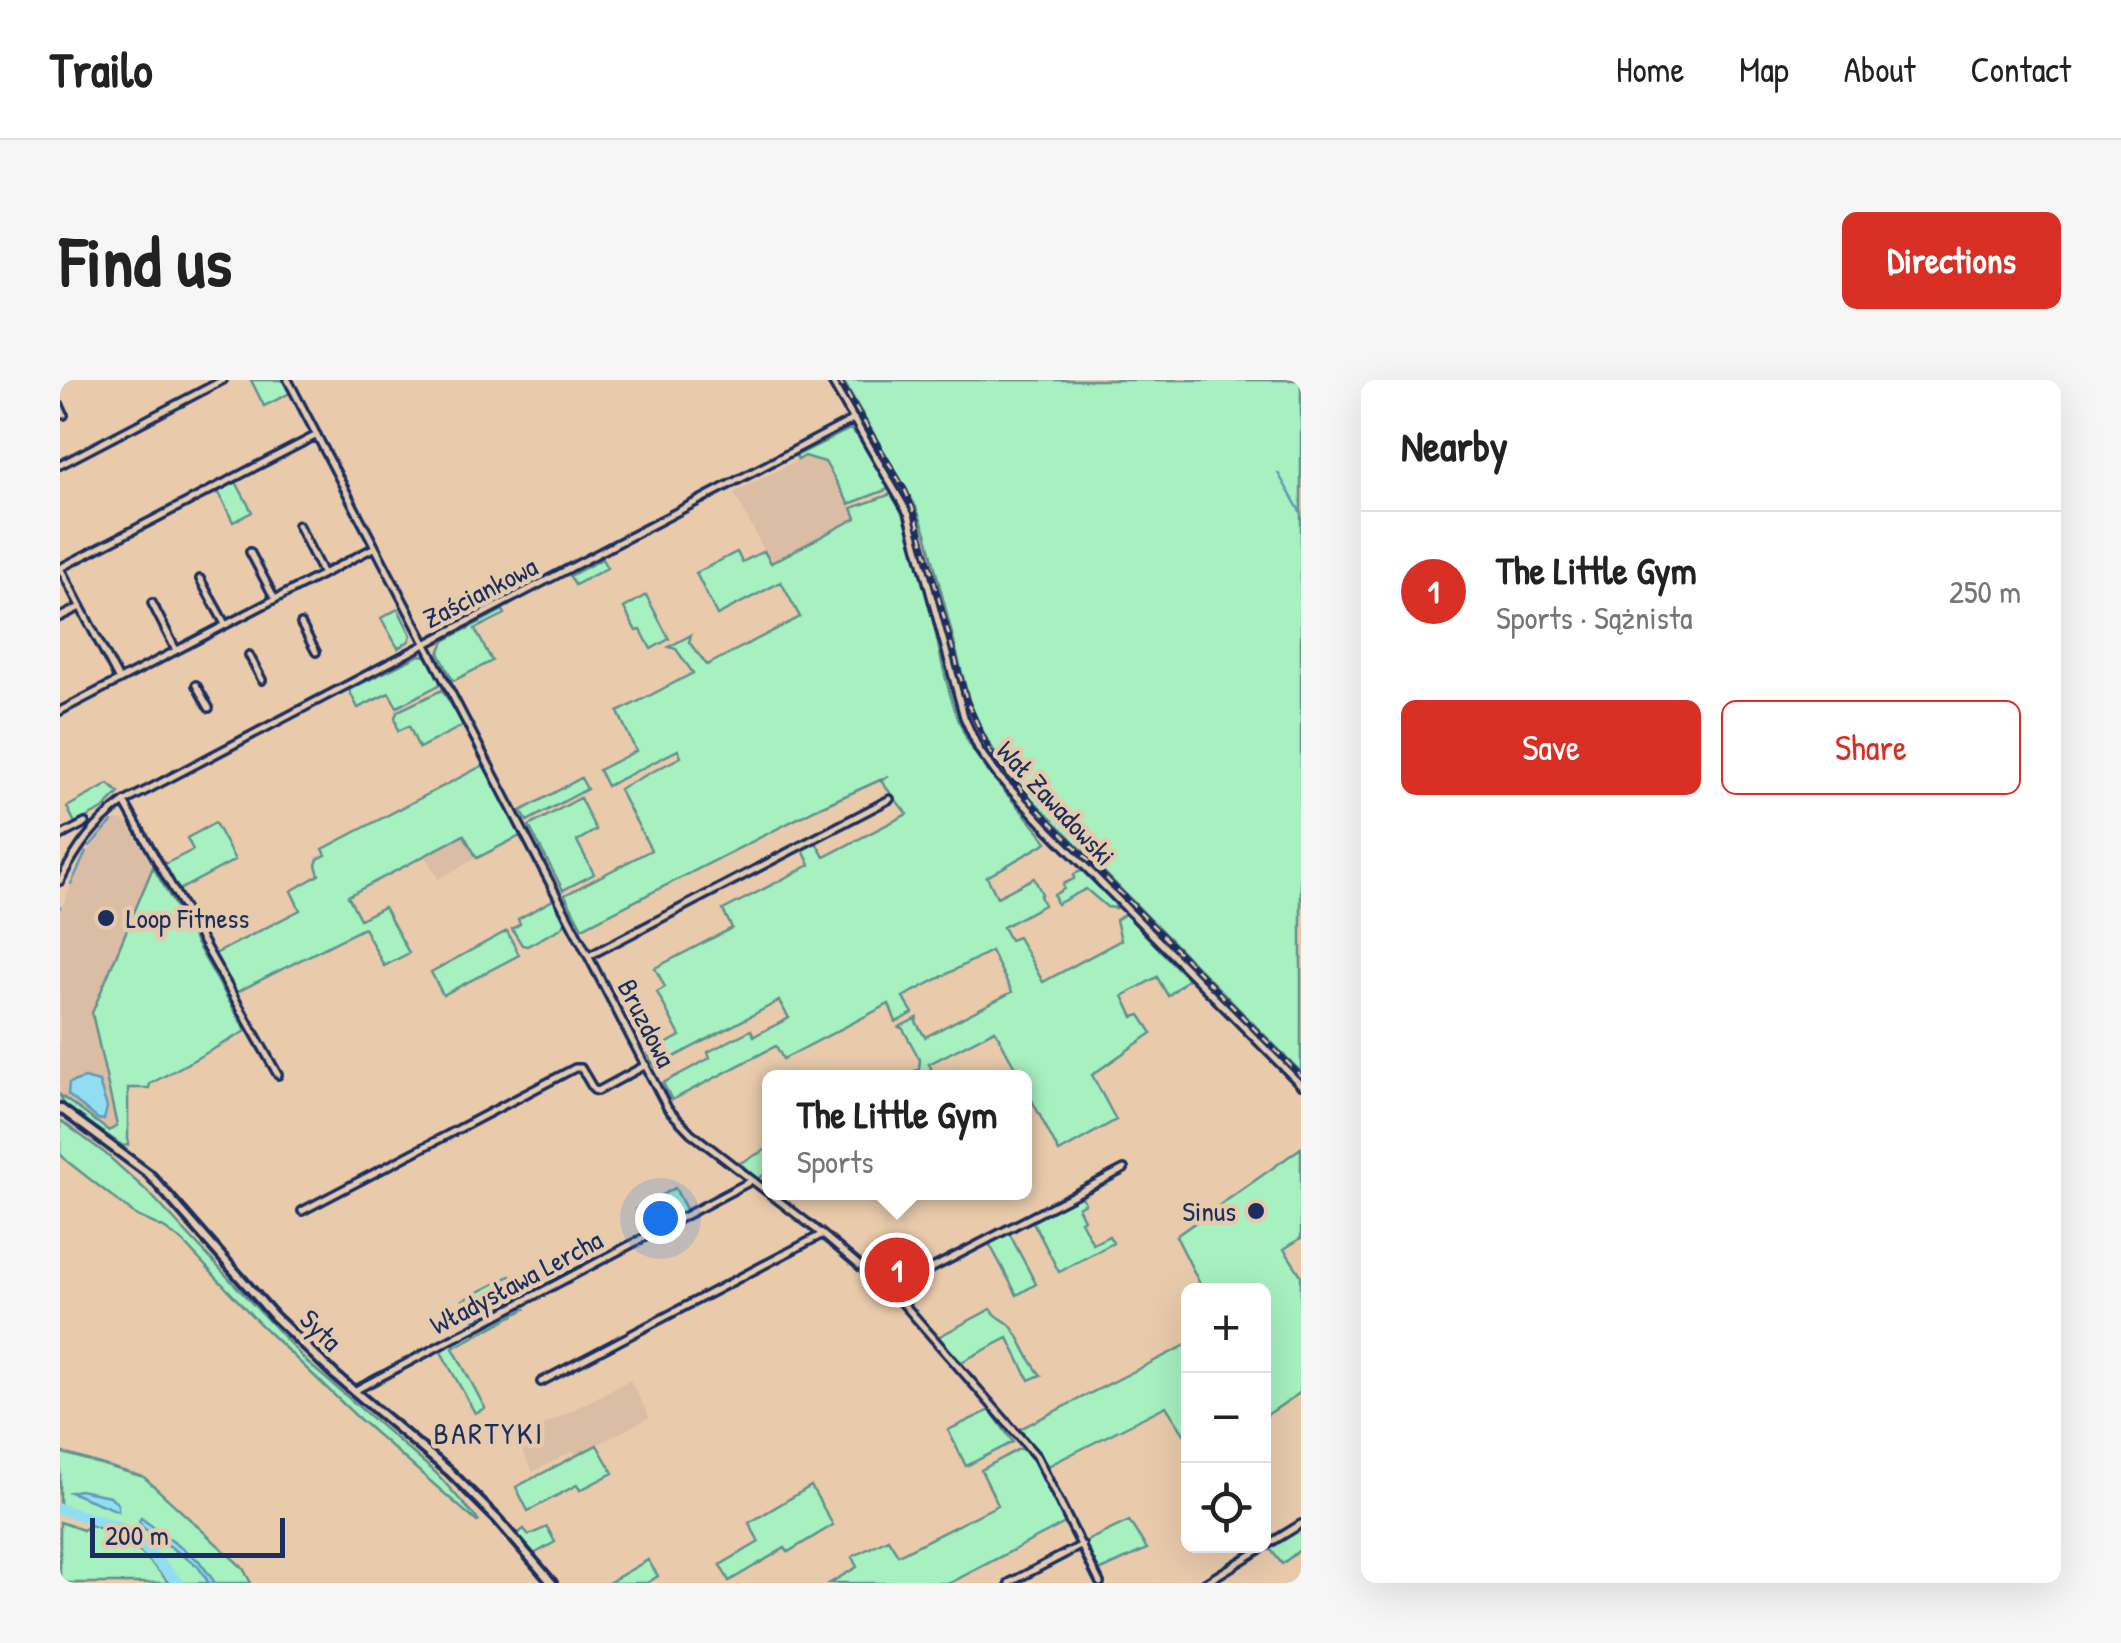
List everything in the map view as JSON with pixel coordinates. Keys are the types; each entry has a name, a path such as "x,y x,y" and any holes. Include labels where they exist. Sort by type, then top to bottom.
{"street":[{"path":"60,465 224,380"},
{"name":"Bruzdowa","path":"288,380 673,1116 762,1190"},
{"name":"Wał Zawadowski","path":"831,380 912,522 960,705 979,750 1046,826 1301,1085"},
{"path":"60,406 64,415"},
{"name":"Zaściankowa","path":"60,881 84,838 97,822 124,802 632,532 854,419"},
{"path":"119,680 60,568 316,434"},
{"path":"298,525 323,574"},
{"path":"60,711 375,547"},
{"path":"250,552 275,598"},
{"path":"200,579 225,624"},
{"path":"152,603 176,650"},
{"path":"60,616 80,607"},
{"path":"301,624 316,652"},
{"path":"249,655 262,680"},
{"path":"196,685 208,708"},
{"path":"590,956 890,800"},
{"path":"124,802 278,1075"},
{"path":"60,836 85,822"},
{"path":"302,1212 575,1068 582,1069 594,1090 598,1090 646,1065"},
{"name":"Syta","path":"60,1108 149,1174 274,1316 354,1391 450,1472 552,1583"},
{"path":"890,1290 1124,1168"},
{"name":"Władysława Lercha","path":"354,1391 750,1181"},
{"name":"Bruzdowa","path":"776,1200 890,1290 1035,1454 1100,1583"},
{"path":"540,1382 822,1234"},
{"path":"1205,1583 1301,1524"},
{"path":"1009,1583 1082,1545"}],"shaded area":[{"path":"805,456 825,462 857,518 771,563 734,493"},
{"path":"115,820 127,822 153,867 92,1012 117,1126 110,1132 60,1095 60,911 83,858"},
{"path":"465,834 477,858 438,879 425,855"},
{"path":"630,1380 650,1417 576,1456 573,1451 533,1472 516,1440"}],"green space":[{"path":"251,380 283,380 290,393 264,406"},
{"path":"843,380 1301,380 1301,1072 1034,801 996,754 969,700 916,507"},
{"path":"850,429 862,440 891,488 849,504 825,462 805,456 798,460 796,456"},
{"path":"235,480 252,512 233,522 217,489"},
{"path":"894,493 917,551 944,672 963,731 991,775 1047,842 987,877 997,897 1034,878 1042,894 1044,905 1003,927 1010,940 1018,937 1043,982 1121,940 1116,920 1125,914 1188,979 1168,996 1157,977 1123,996 1133,1017 1140,1015 1152,1033 1092,1075 1116,1120 1059,1152 1032,1100 1032,1070 1016,1070 995,1030 929,1064 932,1070 917,1070 920,1060 899,1027 917,1018 925,1037 1012,992 991,951 903,997 913,1013 896,1022 889,1004 783,1059 776,1046 672,1100 663,1083 710,1058 708,1052 751,1030 754,1036 789,1018 779,1001 655,1067 648,1054 680,1036 657,992 665,987 655,968 732,928 723,910 810,865 802,848 815,841 824,857 907,814 881,781 889,776 582,928 565,895 651,850 619,789 681,757 678,750 607,786 599,770 636,751 618,712 693,673 676,649 669,647 691,635 689,642 707,665 800,617 781,582 717,615 696,573 737,552 742,562 764,551 771,563 856,518 852,508"},
{"path":"602,559 607,568 575,585 570,576"},
{"path":"646,595 669,639 651,649 624,608"},
{"path":"398,609 411,635 398,648 381,618"},
{"path":"503,610 505,614 475,629 492,661 453,681 439,653 444,641"},
{"path":"420,655 427,656 439,685 397,707 389,693 358,708 349,690"},
{"path":"442,690 464,725 419,748 409,726 398,731 395,717 398,711"},
{"path":"484,765 522,835 477,858 464,835 348,896 360,919 384,907 409,953 384,966 364,928 235,993 213,955 300,910 291,891 319,875 316,865 326,855 323,849"},
{"path":"581,778 587,789 527,821 521,811"},
{"path":"109,784 119,793 103,809 75,823 67,807"},
{"path":"580,798 596,830 577,841 594,874 563,890 529,826"},
{"path":"215,823 235,860 177,891 163,865 193,850 187,838"},
{"path":"153,867 246,1031 149,1088 128,1088 128,1145 123,1146 64,1105 60,1095 109,1131 117,1126 92,1013"},
{"path":"1083,870 1115,902 1116,908 1107,907 1086,889 1057,904 1054,895"},
{"path":"555,899 567,920 561,928 522,945 512,929 520,924 518,919"},
{"path":"507,931 519,955 443,995 431,972"},
{"path":"60,1120 150,1194 308,1363 436,1473 479,1521 356,1416 259,1323 182,1241 137,1216 68,1162 60,1154"},
{"name":"Sinus","path":"1301,1148 1301,1238 1284,1249 1301,1275 1301,1392 1271,1412 1271,1283 1200,1283 1176,1236"},
{"path":"762,1152 762,1176 757,1179 740,1163"},
{"path":"675,1188 687,1211 648,1231 636,1209"},
{"path":"1080,1193 1085,1203 1078,1207 1084,1219 1081,1221 1093,1244 1109,1236 1113,1243 1059,1272 1031,1218"},
{"path":"1009,1233 1036,1284 1017,1295 989,1243"},
{"path":"510,1276 520,1296 474,1319 463,1300"},
{"path":"521,1307 525,1309 453,1348 485,1408 475,1413 440,1350"},
{"path":"991,1309 1010,1325 1041,1375 1029,1380 1008,1338 961,1362 938,1337"},
{"path":"1181,1348 1181,1429 1166,1406 1048,1466 1020,1429"},
{"path":"990,1410 1013,1442 966,1466 948,1430"},
{"path":"597,1445 613,1473 580,1490 577,1485 528,1511 516,1487"},
{"path":"1021,1448 1033,1460 1065,1523 950,1583 830,1583 857,1567 852,1557 888,1539 898,1555 998,1505 981,1470"},
{"path":"60,1452 144,1477 243,1568 251,1583 215,1583 199,1561 166,1544 198,1566 209,1583 182,1583 126,1530 60,1506"},
{"path":"811,1486 833,1525 729,1581 720,1565 759,1542 749,1523"},
{"path":"1129,1521 1147,1549 1099,1571 1084,1542"},
{"path":"60,1522 83,1530 91,1525 115,1535 143,1555 169,1583 60,1583"},
{"path":"547,1527 555,1542 534,1554 517,1534 524,1529 529,1535"},
{"path":"1301,1527 1301,1549 1282,1564 1271,1544"},
{"path":"648,1560 658,1576 647,1583 608,1583"}],"water":[{"path":"85,1078 99,1082 107,1107 104,1120 68,1095 69,1083"},
{"path":"70,1492 110,1496 118,1504 118,1511"},
{"path":"141,1518 199,1561 215,1583 209,1583 198,1566 142,1527"}],"waterway":[{"path":"1278,473 1301,513"},
{"path":"90,846 112,822"},
{"path":"71,884 86,852"},
{"path":"60,1509 118,1527 141,1544 178,1583"}],"railway":[{"path":"839,380 905,490 916,516 967,701 990,752 1034,805 1301,1076"}],"place":[{"name":"Loop Fitness","path":"106,918"},
{"name":"Sinus","path":"1256,1211"},
{"name":"The Little Gym","path":"897,1270"}],"district":[{"name":"BARTYKI","path":"489,1434"}]}
